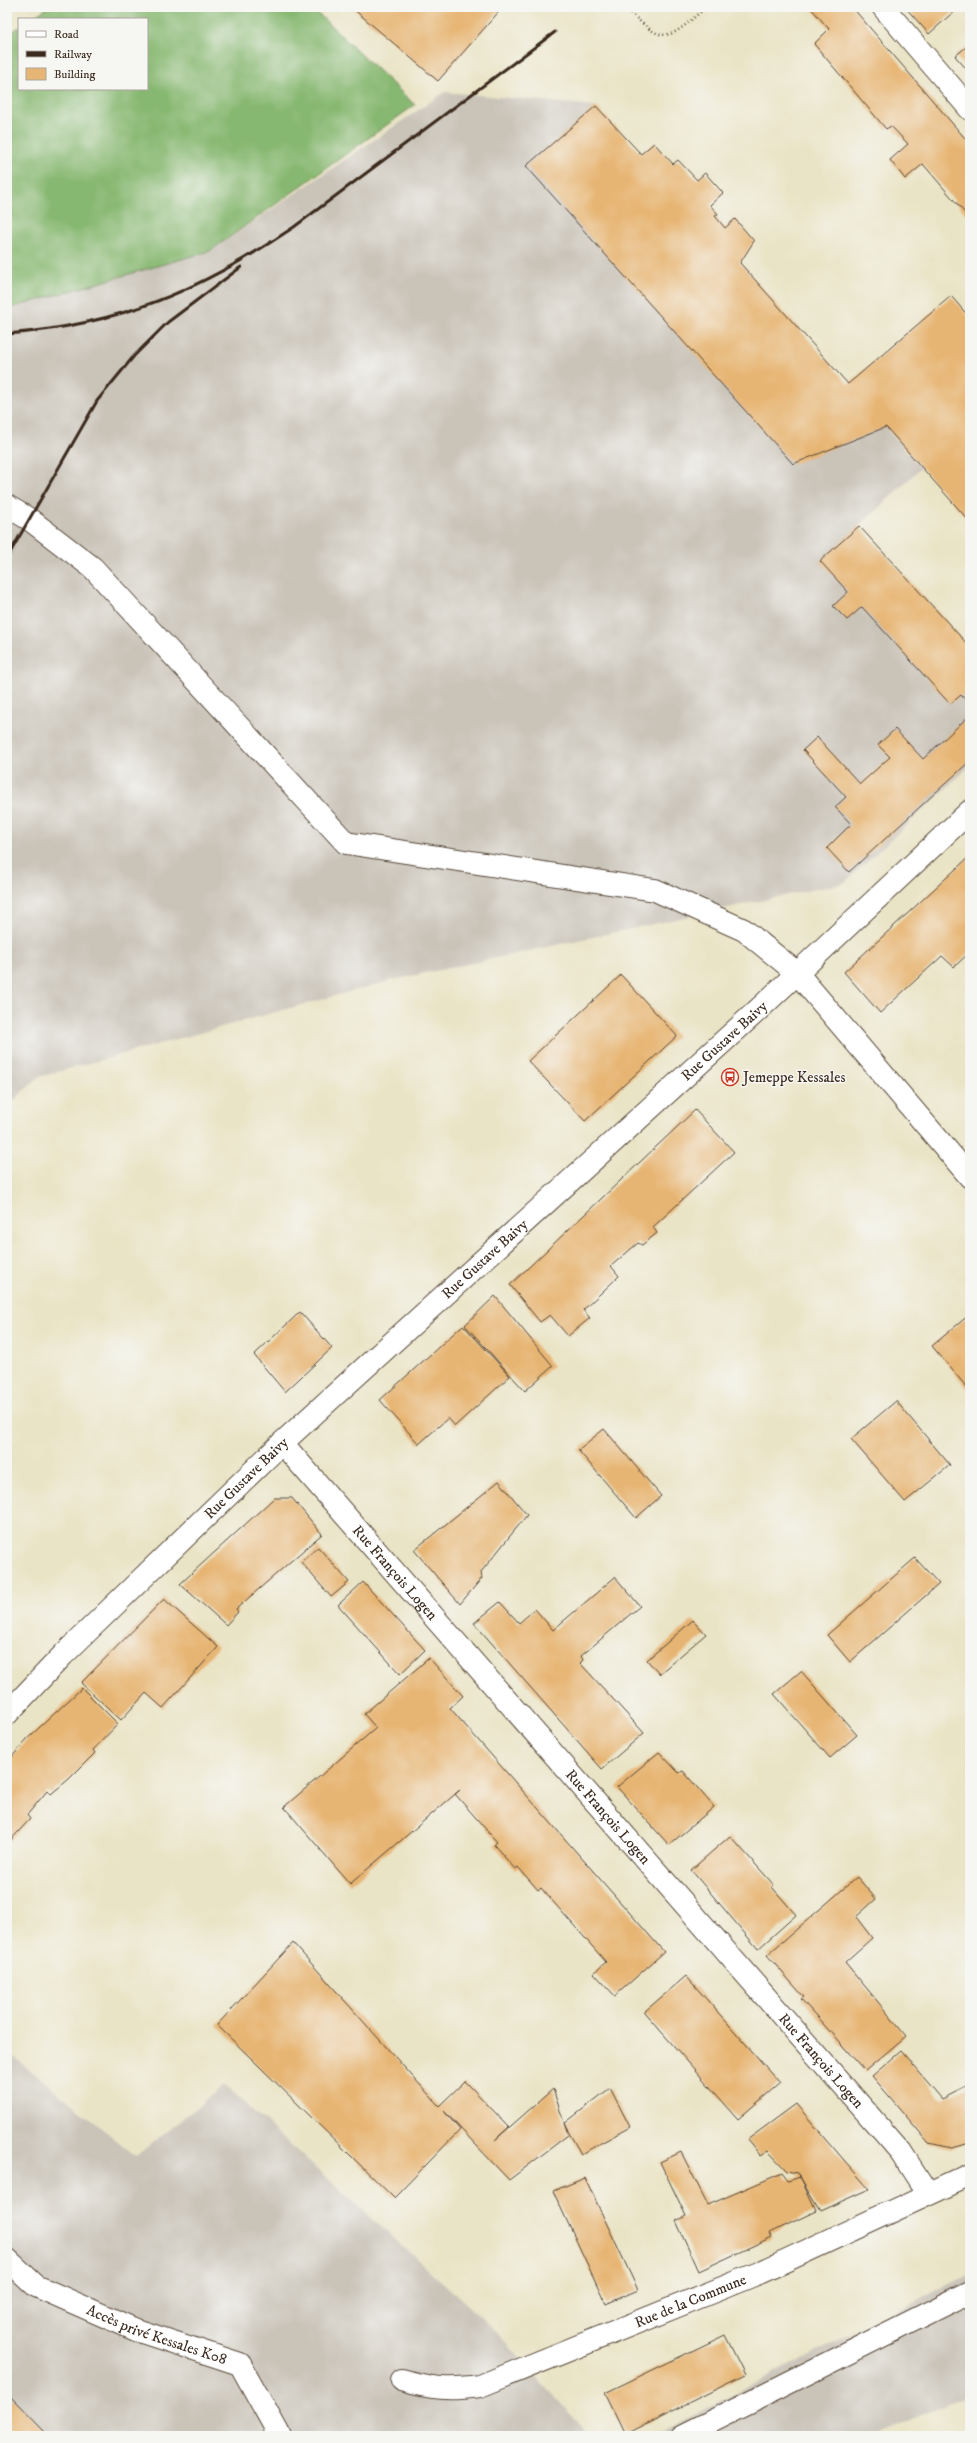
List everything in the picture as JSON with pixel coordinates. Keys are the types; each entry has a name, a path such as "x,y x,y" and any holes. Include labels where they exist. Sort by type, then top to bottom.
{"street":[{"path":"883,7 970,109"},
{"path":"7,506 29,519 93,568 346,842 491,867 655,890 744,930 797,973 970,1177"},
{"name":"Rue Gustave Baivy","path":"7,1714 64,1655 282,1443 797,973 970,811"},
{"name":"Rue François Logen","path":"282,1443 824,2067 901,2152 928,2194"},
{"name":"Rue de la Commune","path":"402,2380 429,2388 453,2389 480,2386 726,2287 970,2175"},
{"name":"Accès privé Kessales K08","path":"7,2259 36,2286 136,2330 240,2364 280,2436"},
{"path":"682,2436 970,2292"}],"path":[{"path":"625,7 647,29 664,34 678,32 706,7"}],"shaded area":[{"path":"445,92 596,106 809,340 921,468 859,526 970,647 970,766 844,883 393,980 39,1077 7,1106 7,309 210,251"},
{"path":"7,2051 136,2156 224,2085 491,2326 590,2436 7,2436"},
{"path":"970,2273 970,2395 871,2436 653,2436"}],"green space":[{"path":"48,7 311,7 415,105 210,251 7,309 7,36 18,28 18,90 148,90 148,18 32,18"}],"building":[{"path":"351,7 503,7 438,81"},
{"path":"810,7 852,7 970,144 970,219 923,164 905,179 890,160 908,144 891,126 886,129 814,44 829,29"},
{"path":"905,7 959,7 929,34"},
{"path":"970,44 970,73 955,56"},
{"path":"596,106 641,154 654,143 673,164 678,160 697,180 705,173 723,193 710,205 718,214 715,216 725,228 735,219 754,241 740,263 848,384 951,296 970,318 970,522 886,427 793,464 526,166"},
{"path":"859,526 970,647 970,705 961,695 950,704 862,607 847,620 833,606 848,592 820,561"},
{"path":"970,715 970,761 849,872 827,848 851,824 835,807 846,797 803,750 817,737 860,784 890,757 878,745 895,729 923,759"},
{"path":"970,856 970,952 954,967 942,956 880,1013 844,972"},
{"path":"621,975 677,1036 585,1121 528,1061"},
{"path":"695,1110 734,1152 653,1227 657,1233 642,1245 638,1243 611,1266 619,1276 583,1310 590,1318 568,1336 550,1315 540,1322 510,1285"},
{"path":"495,1296 553,1366 525,1391 465,1325"},
{"path":"300,1312 332,1348 285,1392 254,1355"},
{"path":"970,1314 970,1391 932,1346"},
{"path":"463,1325 510,1376 455,1426 448,1418 419,1444 380,1400"},
{"path":"896,1401 950,1465 905,1502 851,1439"},
{"path":"604,1429 661,1496 636,1518 578,1450"},
{"path":"499,1481 527,1515 481,1572 482,1578 460,1604 414,1550"},
{"path":"274,1498 292,1498 322,1534 236,1609 238,1612 226,1625 180,1584"},
{"path":"318,1547 349,1582 331,1597 301,1562"},
{"path":"915,1558 939,1584 850,1662 827,1635"},
{"path":"615,1577 640,1606 581,1656 583,1660 580,1663 644,1733 602,1769 474,1623 500,1602 519,1623 535,1609 553,1630"},
{"path":"363,1582 425,1650 400,1674 338,1605"},
{"path":"164,1599 218,1647 163,1708 146,1693 121,1720 81,1683"},
{"path":"693,1620 706,1634 659,1674 647,1660"},
{"path":"429,1658 463,1696 450,1708 664,1952 615,1996 594,1973 606,1962 541,1888 538,1890 518,1867 515,1869 494,1845 497,1842 455,1794 350,1884 284,1807 376,1728 364,1714"},
{"path":"801,1671 857,1735 830,1758 774,1694"},
{"path":"82,1688 118,1724 93,1750 95,1753 69,1779 51,1794 47,1791 27,1815 30,1819 7,1844 7,1757 11,1758 27,1739"},
{"path":"659,1752 679,1773 683,1771 714,1807 669,1845 617,1787"},
{"path":"730,1836 774,1885 772,1887 796,1915 758,1949 691,1870"},
{"path":"857,1877 876,1899 856,1917 872,1938 845,1962 906,2036 865,2071 801,1999 804,1997 767,1955"},
{"path":"293,1943 439,2106 465,2081 509,2127 495,2140 553,2089 568,2135 509,2180 444,2111 460,2130 394,2198 217,2025"},
{"path":"686,1976 780,2083 738,2119 644,2012"},
{"path":"901,2051 942,2099 970,2085 970,2143 951,2148 929,2143 872,2076"},
{"path":"610,2088 630,2127 581,2154 564,2124"},
{"path":"796,2104 869,2189 820,2211 797,2173 787,2171 768,2151 760,2156 747,2140"},
{"path":"681,2152 708,2205 782,2173 788,2181 800,2177 816,2211 770,2233 772,2237 699,2271 676,2221 686,2216 660,2162"},
{"path":"585,2178 638,2290 606,2304 553,2191"},
{"path":"725,2335 745,2375 625,2434 605,2393"},
{"path":"7,2393 49,2436 7,2436"}],"railway":[{"path":"7,334 48,329 123,313 158,301 226,269 294,227 555,32"},
{"path":"7,558 97,401 134,356 168,322 241,267"}],"place":[{"name":"Jemeppe Kessales","path":"730,1077"}]}
